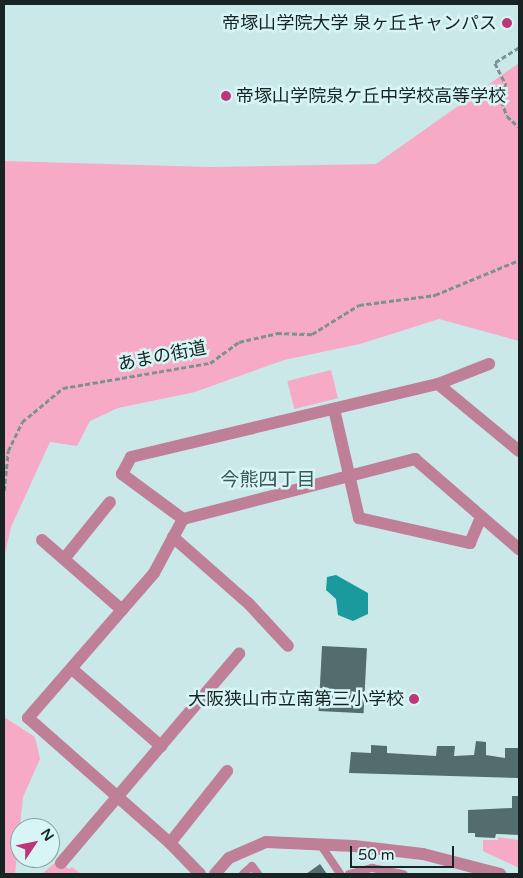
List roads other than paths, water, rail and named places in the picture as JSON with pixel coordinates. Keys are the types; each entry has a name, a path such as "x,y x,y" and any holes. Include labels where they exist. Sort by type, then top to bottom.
{"street":[{"path":"183,519 122,474 131,457 438,384 489,364"},
{"path":"438,384 519,451"},
{"path":"334,409 359,518 470,544 481,517"},
{"path":"200,874 170,843 28,718 154,573 183,519 416,460 519,549"},
{"path":"64,559 110,502"},
{"path":"173,537 249,604 288,646"},
{"path":"42,540 122,610"},
{"path":"61,864 239,654"},
{"path":"72,668 161,746"},
{"path":"170,843 227,771"},
{"path":"216,874 229,858 242,850 266,842 320,844 423,854 500,874"}],"lane":[{"path":"320,844 340,874"},
{"path":"242,850 258,874"},
{"path":"243,874 252,866"},
{"path":"349,874 360,869 382,868 403,874"}],"water":[{"path":"336,575 368,593 368,614 353,621 338,615 336,599 326,590 327,577"}],"place":[{"name":"帝塚山学院大学 泉ヶ丘キャンパス","path":"507,23"},
{"name":"帝塚山学院泉ケ丘中学校高等学校","path":"226,96"},
{"name":"大阪狭山市立南第三小学校","path":"414,699"}],"district":[{"name":"今熊四丁目","path":"268,481"}]}
